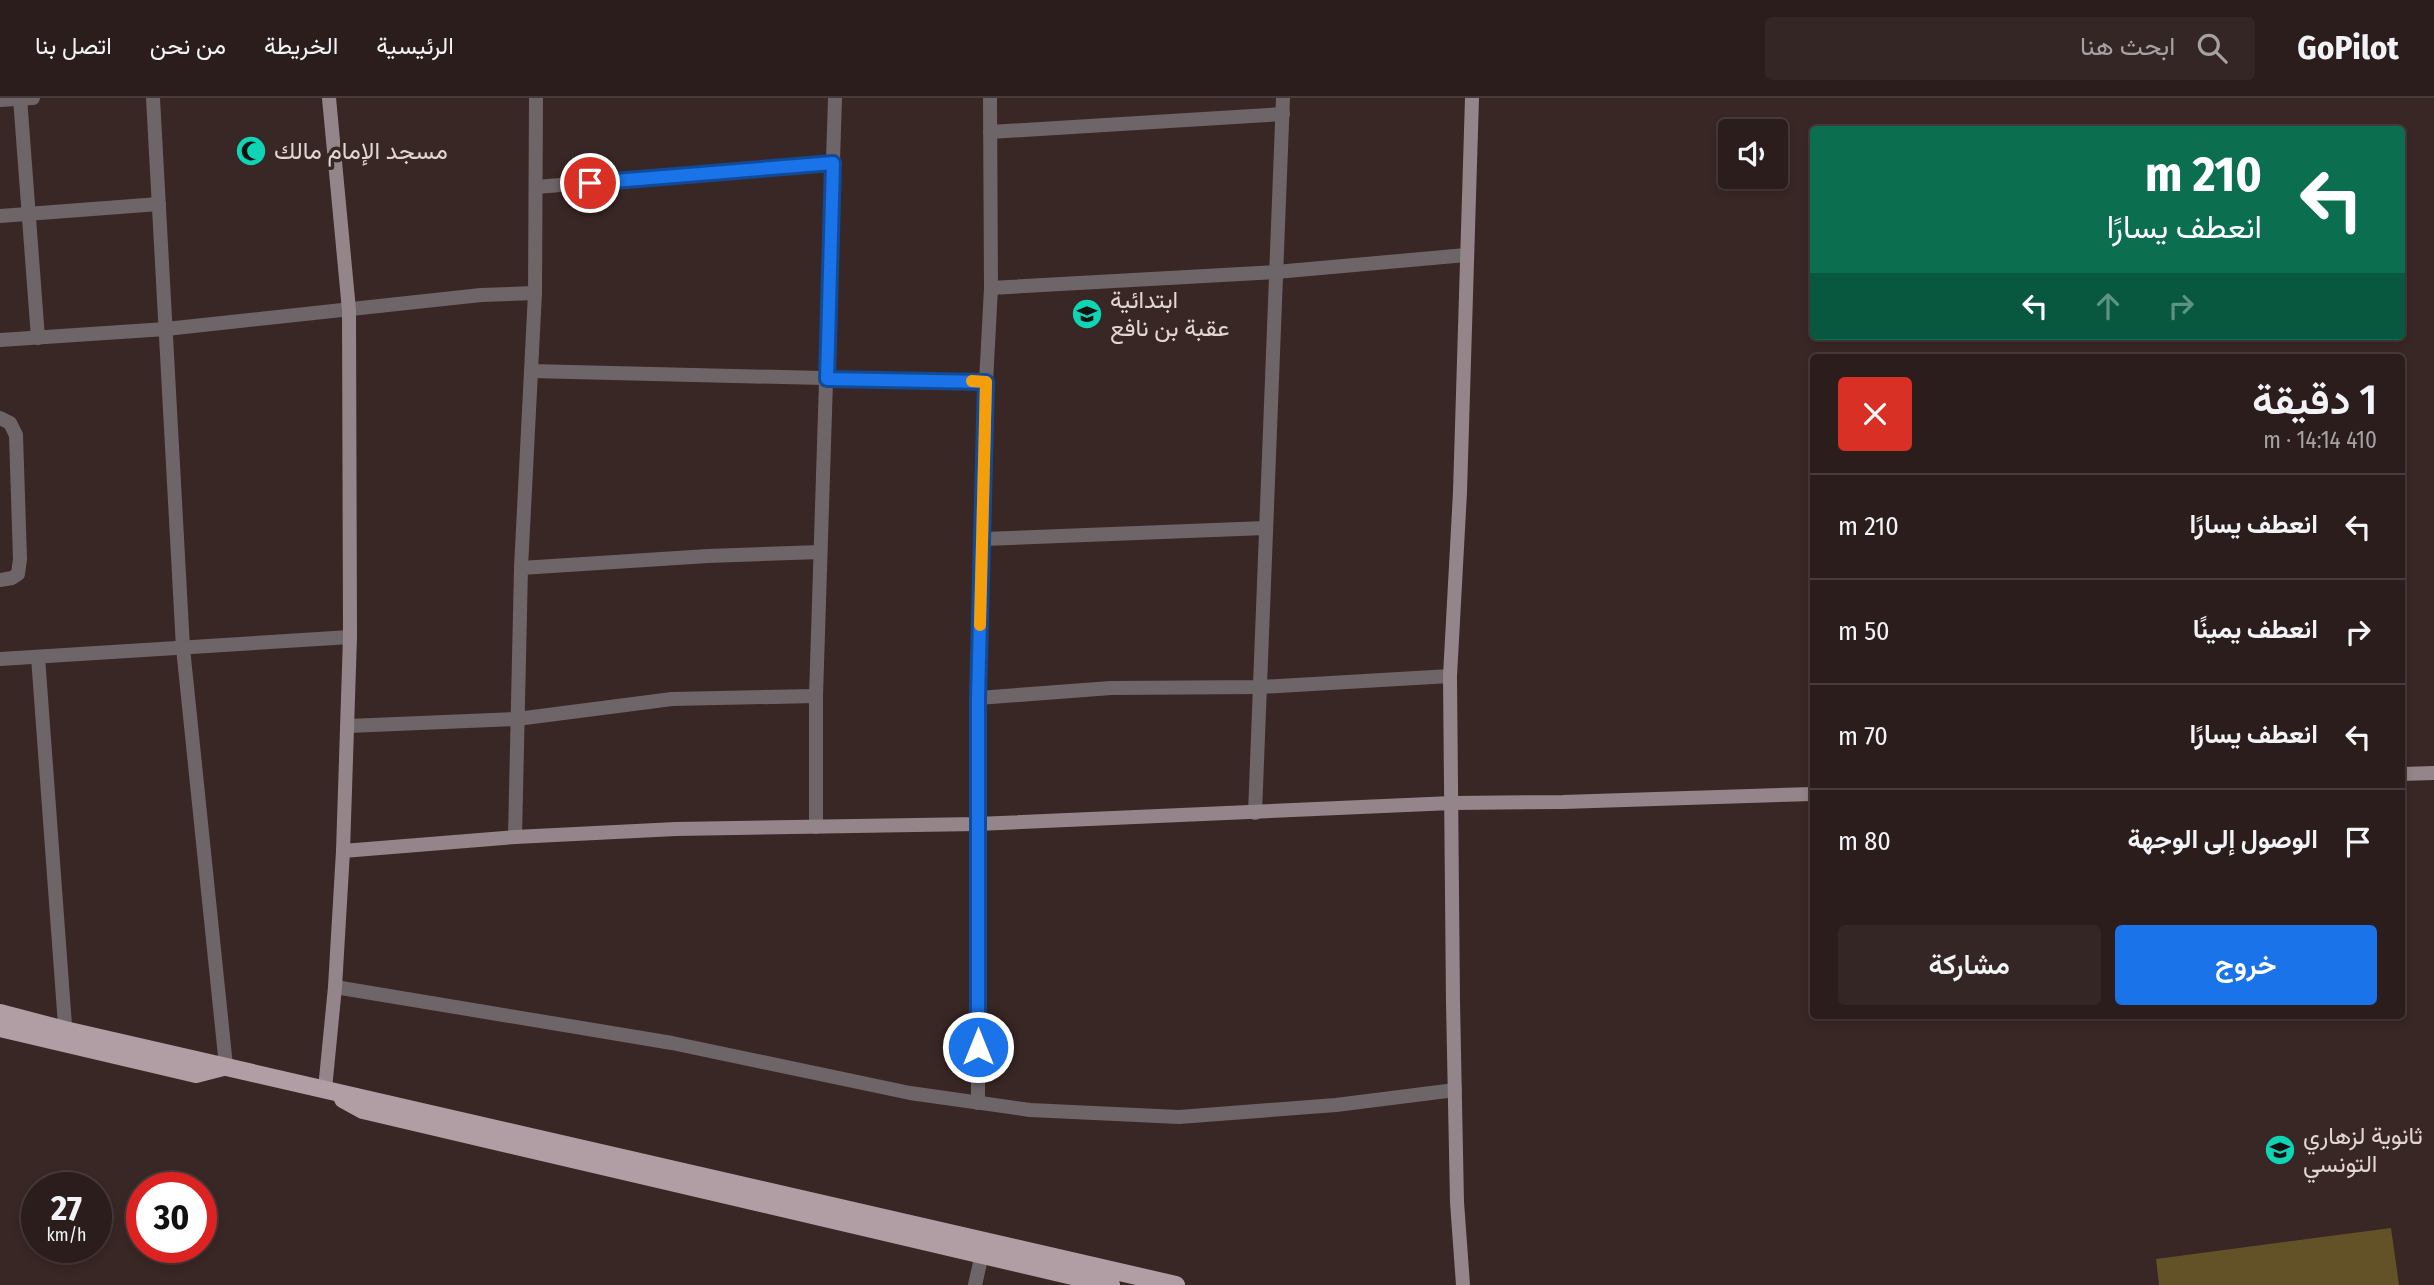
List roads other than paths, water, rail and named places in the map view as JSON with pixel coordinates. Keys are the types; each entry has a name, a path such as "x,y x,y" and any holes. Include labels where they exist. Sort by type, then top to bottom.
{"main road":[{"path":"0,1013 66,1037"},
{"path":"0,1028 226,1066 1176,1285"},
{"path":"325,1089 363,1110 1111,1285"}],"street":[{"path":"0,100 24,98 38,338"},
{"path":"153,98 183,648 226,1066"},
{"path":"325,1089 335,987 343,851 351,637 349,310 329,98"},
{"path":"515,837 520,568 536,293 536,98"},
{"path":"816,827 816,696 835,98"},
{"path":"978,1103 978,698 991,288 990,98"},
{"path":"1255,813 1283,98"},
{"path":"1463,1285 1457,1202 1450,676 1460,492 1465,255 1472,98"},
{"path":"990,132 1283,114"},
{"path":"536,187 833,163"},
{"path":"0,216 159,204"},
{"path":"991,288 1276,272 1465,255"},
{"path":"0,340 166,329 481,295 536,293"},
{"path":"531,371 986,382"},
{"path":"0,418 10,423 16,435 20,559 18,574 0,580"},
{"path":"983,539 1265,528"},
{"path":"520,568 820,552"},
{"path":"0,659 351,637"},
{"path":"38,657 66,1037"},
{"path":"978,698 1111,688 1260,687 1450,676"},
{"path":"348,726 517,719 671,699 816,696"},
{"path":"2405,774 2434,773"},
{"path":"343,851 515,837 676,829 978,824 1452,803 1810,794"},
{"path":"335,987 672,1043 910,1093 1030,1110 1179,1117 1336,1105 1455,1090"},
{"path":"975,1285 982,1254"}],"place":[{"name":"مسجد الإمام مالك","path":"251,151"},
{"name":"ابتدائية عقبة بن نافع","path":"1087,314"},
{"name":"ثانوية لزهاري التونسي","path":"2280,1150"}]}
